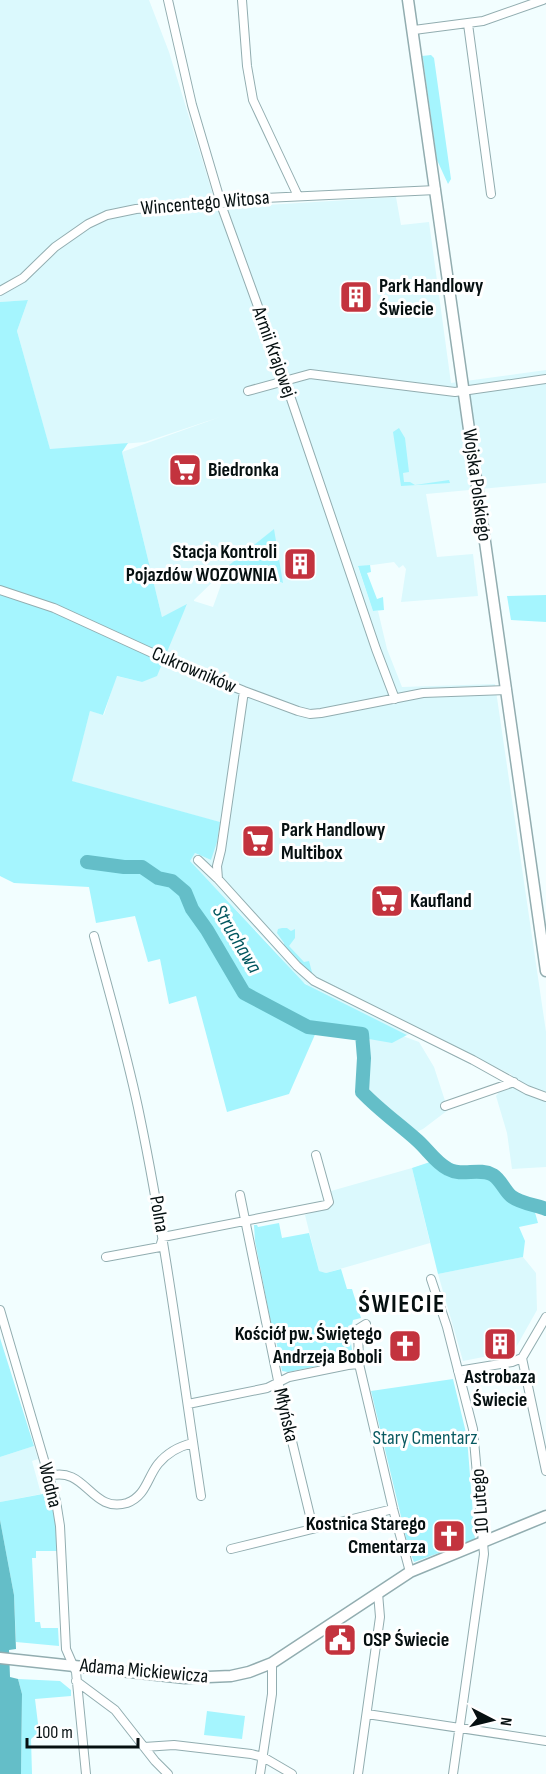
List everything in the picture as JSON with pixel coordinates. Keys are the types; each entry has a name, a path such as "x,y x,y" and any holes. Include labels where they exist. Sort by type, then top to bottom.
{"street":[{"name":"Armii Krajowej","path":"168,0 192,105 221,204 395,699"},
{"path":"242,0 247,66 253,100 298,196"},
{"name":"Wojska Polskiego","path":"408,0 507,690 540,894 546,971"},
{"path":"414,30 483,21 543,0"},
{"path":"468,24 490,194"},
{"name":"Wincentego Witosa","path":"0,291 23,278 55,248 107,215 136,209 221,204 244,199 436,190"},
{"path":"248,391 300,375 320,374 455,392 546,379"},
{"name":"Cukrowników","path":"0,590 54,608 161,657 244,691 310,714 423,693 507,690"},
{"path":"218,879 217,866 244,691"},
{"path":"198,860 303,973 314,981 546,1097"},
{"name":"Polna","path":"94,936 141,1118 163,1237 201,1496"},
{"path":"445,1106 514,1082"},
{"path":"106,1257 160,1247 163,1237 317,1207 329,1202 316,1155"},
{"name":"Młyńska","path":"240,1196 278,1381 313,1528"},
{"name":"10 Lutego","path":"431,1279 447,1326 473,1429 483,1543 483,1563 453,1774"},
{"name":"Wodna","path":"0,1310 49,1476 60,1526 66,1649 74,1664 86,1774"},
{"path":"458,1371 512,1362 522,1358 546,1317"},
{"path":"366,1324 358,1329 359,1364 410,1572"},
{"path":"522,1358 546,1471"},
{"path":"188,1404 267,1388 289,1377 359,1364"},
{"path":"49,1476 70,1475 101,1500 119,1504 127,1503 144,1490 157,1465 168,1454 193,1443"},
{"path":"231,1549 393,1509"},
{"name":"Adama Mickiewicza","path":"0,1658 74,1664 169,1677 231,1676 249,1672 272,1663 410,1572 546,1516"},
{"path":"358,1774 380,1617 378,1593"},
{"path":"260,1774 272,1694 272,1663"},
{"path":"76,1681 115,1710 168,1774"},
{"path":"367,1714 546,1741"},
{"path":"144,1747 157,1745 193,1747 263,1757 292,1774"}],"shaded area":[{"path":"0,0 149,0 169,52 217,208 396,197 401,225 429,222 451,383 546,370 546,483 426,494 437,557 473,554 478,596 401,602 406,569 403,565 399,568 394,562 358,567 373,611 378,611 387,649 402,687 495,684 546,1032 546,1167 512,1169 507,1133 496,1096 512,1075 421,1030 407,1035 316,991 299,979 272,947 189,861 195,853 211,860 219,822 71,781 90,711 104,715 116,676 142,682 187,605 162,617 122,452 220,417 145,442 50,450 17,331 28,300 0,302","holes":["273,530 282,583 229,567","227,568 213,607 194,601 194,600"]},
{"path":"392,1032 419,1042 434,1067 448,1110 414,1133 390,1116 364,1090 366,1033"},
{"path":"412,1168 430,1243 326,1273 319,1271 305,1215 334,1204 331,1191"},
{"path":"523,1257 536,1273 537,1310 514,1351 463,1361 438,1274"},
{"path":"34,1446 38,1459 32,1461 41,1494 0,1502 0,1457"},
{"path":"0,1520 14,1595 16,1649 9,1650 10,1677 18,1679 22,1694 21,1774 0,1774"}],"green space":[{"path":"431,55 434,58 451,179 448,184 437,160 422,56"},
{"path":"28,300 17,331 50,449 128,443 122,452 162,617 187,604 157,676 142,682 117,676 103,715 90,711 72,781 220,822 211,860 195,853 190,861 305,984 407,1035 392,1043 317,1030 289,1094 227,1112 196,996 169,1004 160,959 148,962 135,916 96,923 89,887 14,883 0,876 0,302"},
{"path":"399,428 405,438 409,472 403,473 404,482 415,485 449,480 450,483 401,486 393,432"},
{"path":"274,529 283,583 228,566"},
{"path":"370,565 371,572 367,573 377,599 383,597 384,610 373,611 358,566"},
{"path":"546,595 546,622 511,620 507,596"},
{"path":"278,929 291,931 295,929 295,938 289,946 304,962 309,961 313,976 284,946 277,933"},
{"path":"430,1162 449,1173 490,1179 509,1200 534,1209 538,1223 519,1227 525,1241 523,1257 438,1274 412,1168"},
{"path":"279,1223 282,1238 309,1233 319,1271 326,1273 341,1269 347,1289 352,1289 361,1318 353,1320 352,1325 348,1326 353,1355 350,1359 288,1372 282,1371 255,1241 254,1225 258,1227"},
{"path":"0,1338 34,1446 0,1457"},
{"name":"Stary Cmentarz","path":"453,1379 467,1437 475,1540 414,1562 409,1550 371,1391"},
{"path":"48,1493 56,1523 57,1551 36,1551 36,1558 32,1558 35,1622 40,1622 41,1628 58,1628 59,1646 16,1642 14,1595 0,1520 0,1502"},
{"path":"18,1679 60,1681 71,1690 71,1696 35,1699 39,1732 31,1739 32,1774 21,1774 22,1694"},
{"path":"207,1711 245,1716 242,1739 204,1735"}],"waterway":[{"name":"Struchawa","path":"87,862 142,867 158,878 172,881 185,892 192,909 244,993 308,1027 362,1034 364,1058 362,1092 369,1099 444,1166 453,1171 482,1172 493,1175 514,1198 546,1209"}],"place":[{"name":"Park Handlowy Świecie","path":"356,297"},
{"name":"Biedronka","path":"185,470"},
{"name":"Stacja Kontroli Pojazdów WOZOWNIA","path":"300,564"},
{"name":"Park Handlowy Multibox","path":"258,841"},
{"name":"Kaufland","path":"387,901"},
{"name":"Astrobaza Świecie","path":"500,1344"},
{"name":"Kościół pw. Świętego Andrzeja Boboli","path":"405,1346"},
{"name":"Kostnica Starego Cmentarza","path":"449,1536"},
{"name":"OSP Świecie","path":"340,1640"}],"district":[{"name":"ŚWIECIE","path":"402,1304"}]}
